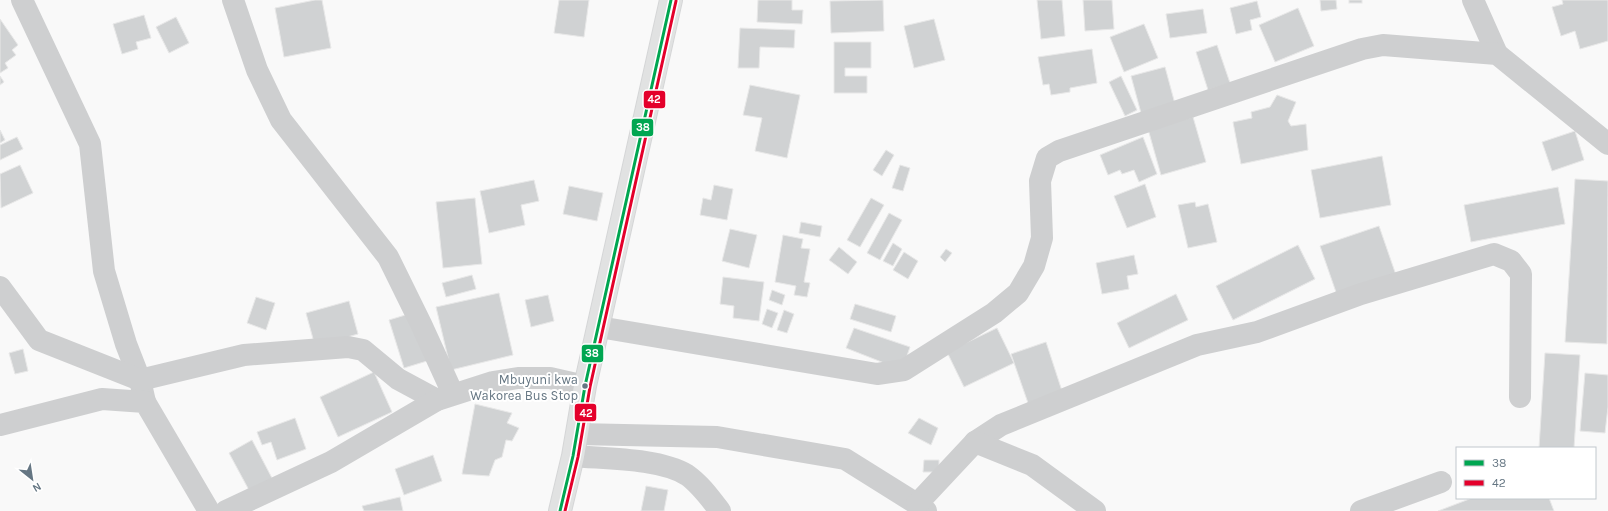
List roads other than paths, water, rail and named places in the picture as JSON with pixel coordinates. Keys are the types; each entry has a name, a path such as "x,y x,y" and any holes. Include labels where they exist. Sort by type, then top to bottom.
{"main road":[{"path":"560,511 573,456 585,386 671,0"}],"street":[{"path":"22,0 90,144 104,271 126,344 140,380 145,402 196,486 209,511"},
{"path":"234,0 257,70 281,120 388,257 421,324 445,397"},
{"path":"1473,0 1497,54 1608,144"},
{"path":"599,327 877,374 904,370 994,313 1018,292 1034,266 1042,238 1040,181 1047,158 1059,150 1362,49 1383,45 1497,54"},
{"path":"577,434 717,437 845,460 921,507 975,442 1001,425 1197,345 1257,332 1361,294 1494,254 1511,261 1521,274 1520,397"},
{"path":"0,287 39,340 140,380 244,355 348,347 363,350 398,379 445,397"},
{"path":"226,511 330,462 445,397 492,382 518,378 550,378 585,386"},
{"path":"0,425 102,399 145,402"},
{"path":"975,442 1032,465 1095,511"},
{"path":"573,456 655,463 686,475 704,490 720,511"},
{"path":"1361,511 1441,482"}],"place":[{"name":"Mbuyuni kwa Wakorea Bus Stop","path":"585,386"}]}
